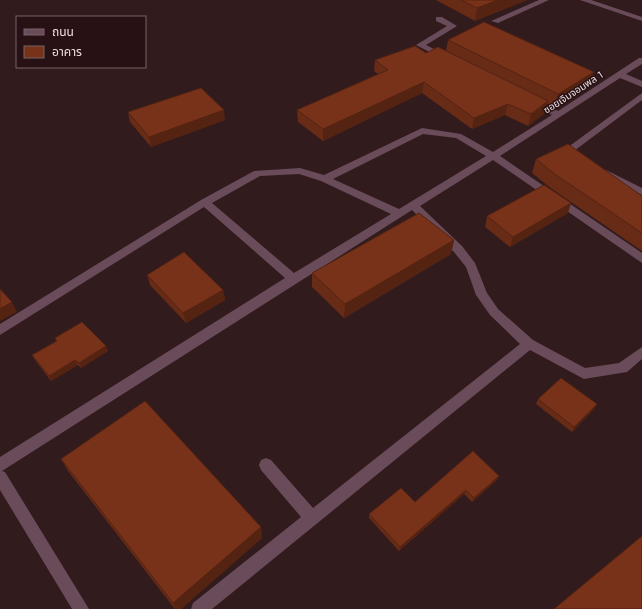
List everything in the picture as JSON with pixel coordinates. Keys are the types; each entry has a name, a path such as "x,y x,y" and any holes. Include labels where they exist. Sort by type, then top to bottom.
{"street":[{"path":"495,21 545,0"},
{"path":"584,0 642,18"},
{"path":"439,19 453,26 420,44 455,62"},
{"name":"ซอยเจิมจอมพล 1","path":"0,465 293,279 414,206 559,115 642,60"},
{"path":"620,75 642,84"},
{"path":"642,96 567,152 642,192"},
{"path":"524,98 559,115"},
{"path":"325,179 422,131 458,136 493,156 642,259"},
{"path":"0,330 205,202 258,173 300,171 325,179 401,214"},
{"path":"205,202 293,279"},
{"path":"414,206 458,249 471,266 482,295 494,312 528,344 584,374 622,368 642,352"},
{"path":"199,609 528,344"},
{"path":"266,465 312,518"},
{"path":"0,477 81,609"}],"building":[{"path":"461,0 498,0 477,8"},
{"path":"484,22 594,72 558,94 448,40"},
{"path":"415,46 426,53 438,47 548,101 531,114 508,104 474,118 424,82 323,129 297,110 388,70 375,60"},
{"path":"201,88 224,110 149,137 128,112"},
{"path":"568,144 642,196 642,233 556,175 536,159"},
{"path":"544,185 571,203 513,237 487,216"},
{"path":"419,213 454,240 345,304 312,273"},
{"path":"184,252 223,290 183,313 147,275"},
{"path":"0,289 12,302 0,309"},
{"path":"82,322 106,346 79,363 75,360 49,376 32,355 57,341 55,338"},
{"path":"561,378 597,404 574,427 538,399"},
{"path":"145,401 261,527 173,603 61,459"},
{"path":"473,451 499,476 474,498 466,490 400,547 369,514 401,488 415,502"},
{"path":"642,536 642,609 554,609"}]}
